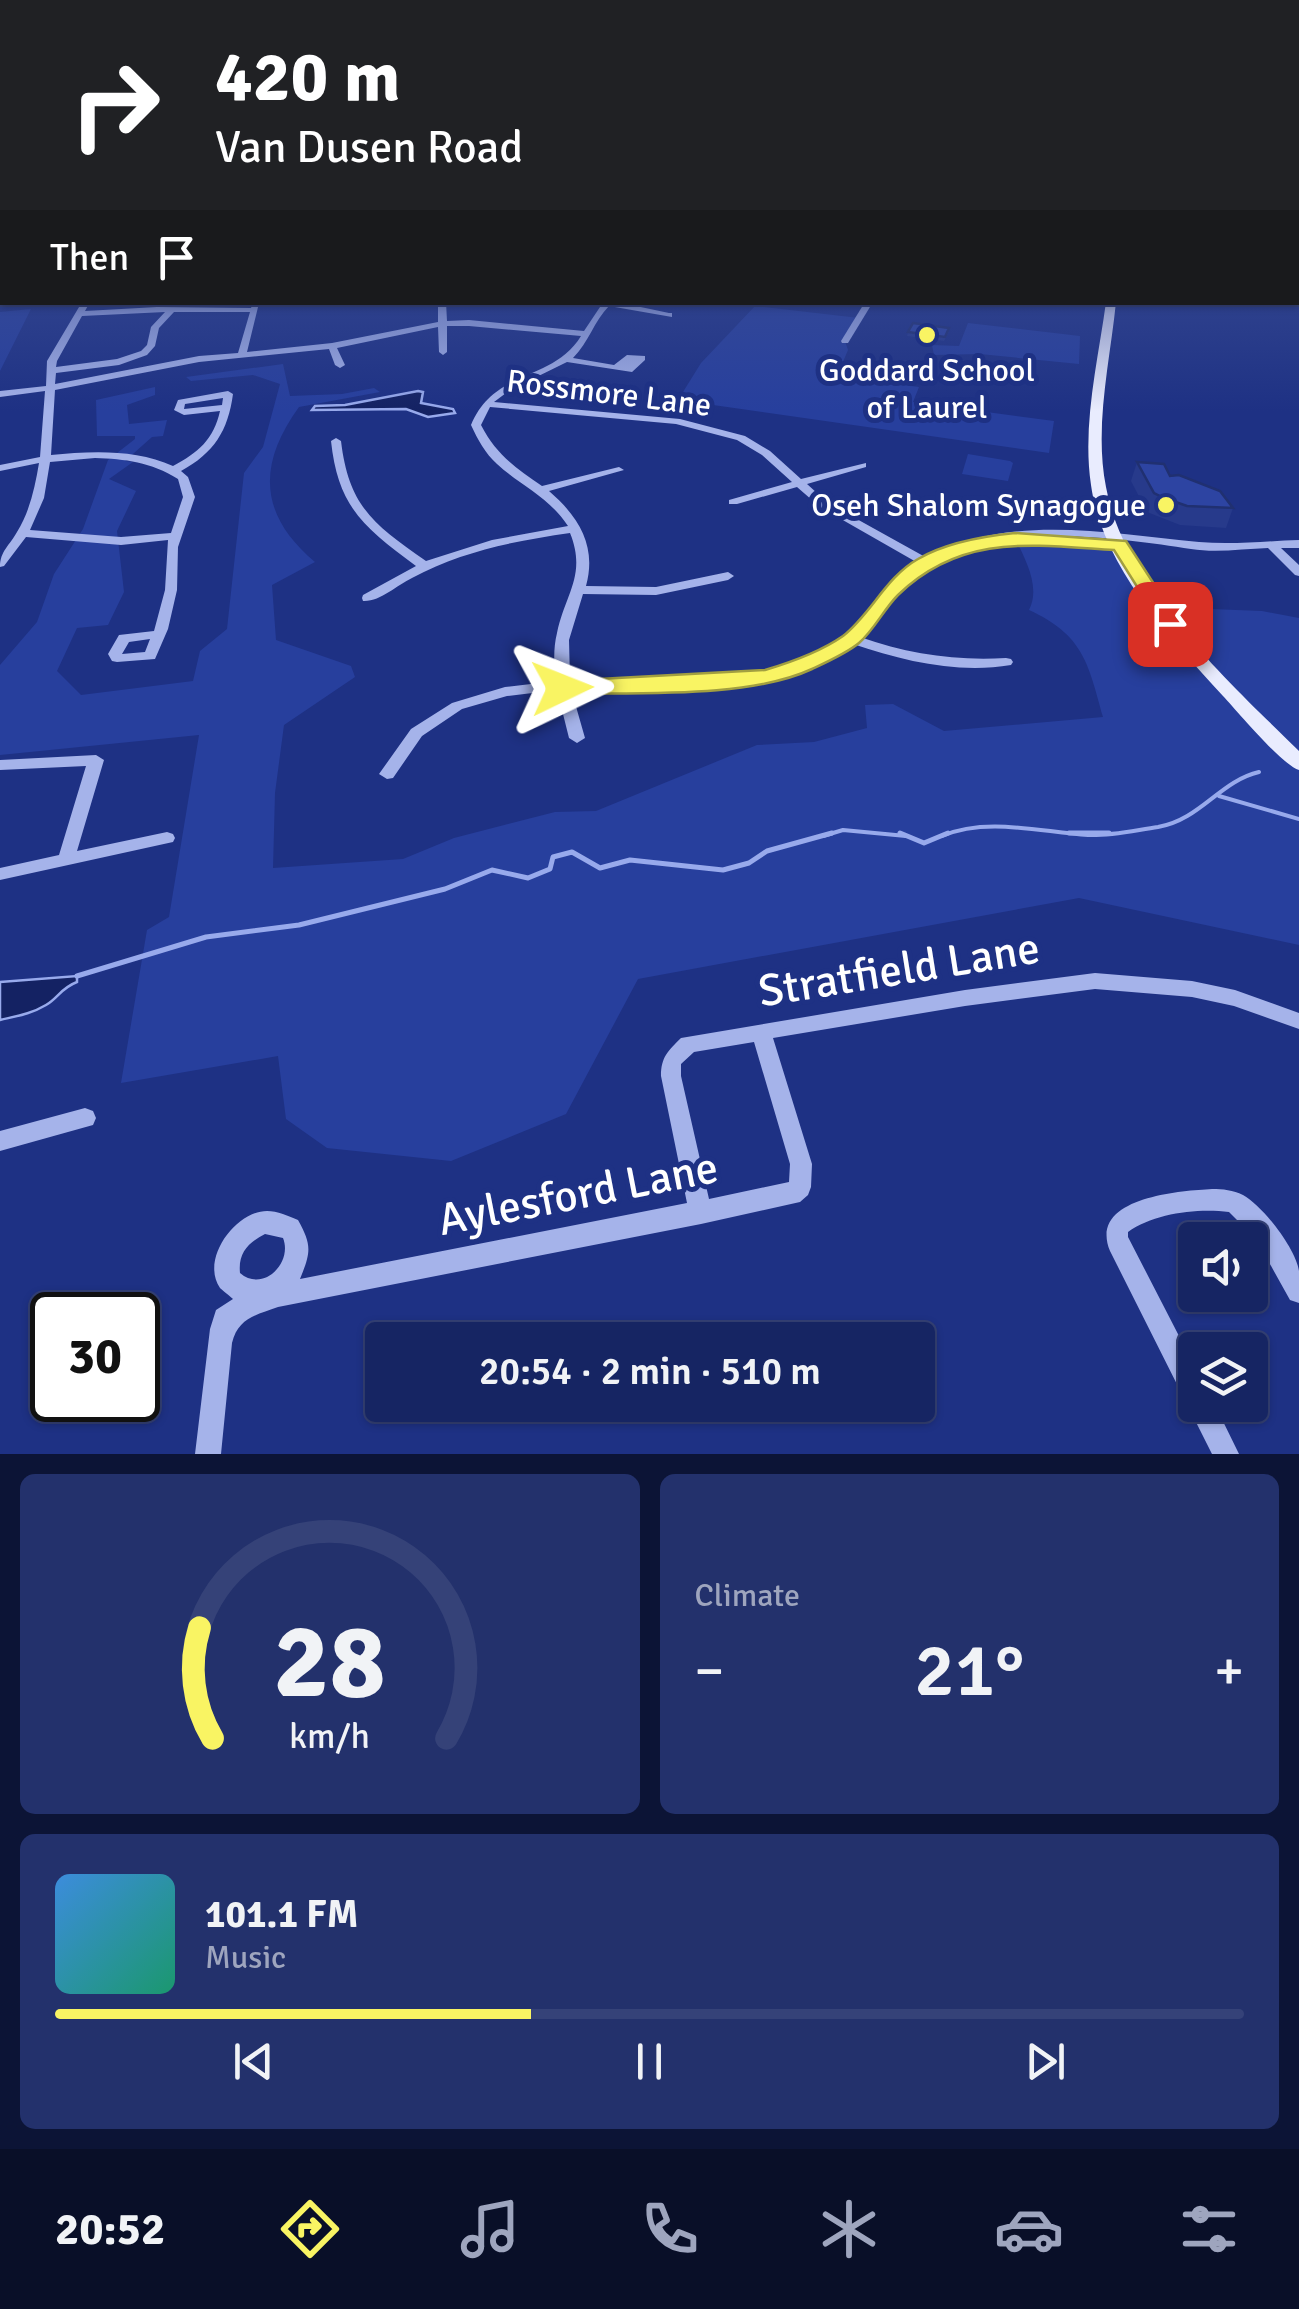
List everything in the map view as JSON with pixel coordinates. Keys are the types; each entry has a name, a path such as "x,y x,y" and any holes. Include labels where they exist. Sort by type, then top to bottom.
{"main road":[{"path":"1110,305 1095,455 1098,488 1118,541 1170,624 1299,762"}],"street":[{"path":"0,563 23,533 38,498 45,462 50,371 60,341 84,305"},
{"path":"442,305 443,352"},
{"path":"578,738 562,688 562,640 584,556 576,529 569,514 542,489 503,465 483,445 476,425 487,404 579,346 605,305"},
{"path":"616,305 669,316"},
{"path":"844,341 867,305"},
{"path":"77,314 255,306 242,354"},
{"path":"50,371 119,362 144,353 151,346 154,327 172,309"},
{"path":"0,394 242,354 332,346 440,324 469,323 584,334"},
{"path":"332,346 340,365"},
{"path":"564,359 616,368"},
{"path":"174,470 212,446 225,408 228,394 184,400 179,410 225,408"},
{"name":"Rossmore Lane","path":"487,404 714,428 766,452 824,505 925,562"},
{"path":"336,442 338,473 349,498 385,538 422,564"},
{"path":"0,468 114,456 158,462 174,470 190,490 170,556 171,590 160,634 150,656 122,659 115,654 124,638 160,634"},
{"path":"734,502 862,465"},
{"path":"542,489 619,470"},
{"path":"368,598 422,564 496,542 576,529"},
{"path":"23,533 121,541 176,536"},
{"path":"387,774 414,731 438,715 487,694 767,676 803,666 852,639 889,593 925,562 970,545 1015,538 1204,546 1299,544"},
{"path":"1273,546 1299,572"},
{"path":"577,590 656,591 728,576"},
{"path":"852,639 899,656 944,665 1006,662"},
{"path":"0,765 88,758 96,763 66,860"},
{"path":"0,874 167,838"},
{"name":"Stratfield Lane","path":"701,1213 671,1076 671,1060 688,1044 1095,981 1192,989 1235,998 1299,1021"},
{"name":"Aylesford Lane","path":"222,1329 237,1308 278,1295 772,1201 800,1187 801,1164 761,1032"},
{"path":"0,1141 85,1118"},
{"path":"1178,1361 1118,1243 1120,1223 1142,1211 1214,1199 1233,1202 1252,1219 1299,1291"},
{"path":"208,1454 222,1329 234,1287"},
{"path":"1210,1422 1226,1454"}],"shaded area":[{"path":"755,306 859,318 845,341 848,350 837,376 919,387 913,402 1054,421 1049,453 678,400 701,363"},
{"path":"31,309 0,371 0,312"},
{"path":"968,323 1080,336 1079,364 980,354 934,355 932,345 959,346"},
{"path":"283,364 290,396 374,388 380,392 299,407 285,428 271,469 274,508 283,526 315,562 272,585 276,640 351,666 355,677 284,725 275,793 273,868 403,859 454,838 555,812 596,811 757,745 814,742 867,728 865,705 893,704 944,731 1103,717 1081,652 1061,630 1029,610 1032,583 1015,538 1120,545 1159,607 1262,611 1299,618 1299,945 1079,898 638,979 566,1114 451,1161 327,1148 286,1119 278,1056 121,1083 147,930 169,917 199,735 0,755 0,665 37,622 54,574 83,529 108,460 135,439 97,436 96,400 155,387 155,395 127,405 129,424 167,420 163,436 152,437 125,461 133,462 109,479 136,491 117,531 124,592 108,625 77,628 57,671 81,695 193,681 200,651 227,629 244,473 263,447 280,384 253,375 191,381 186,377"},
{"path":"423,392 421,403 453,409 455,413 428,417 406,409 312,410 315,406 345,405"},
{"path":"968,454 1013,463 1008,481 962,474"},
{"path":"77,976 77,982 46,1005 0,1020 0,982"}],"building":[{"path":"913,323 949,328 945,337 908,332"},
{"path":"1137,462 1164,464 1170,476 1179,475 1220,491 1233,508 1187,506 1164,498 1154,493"}],"waterway":[{"path":"1070,833 1114,834 1173,823 1233,783 1259,772"},
{"path":"1219,796 1299,819"},
{"path":"942,836 977,827 1070,833"},
{"path":"823,836 843,830 906,836"},
{"path":"77,976 206,937 299,925 445,889 492,870 528,878 550,869 553,857 572,852 600,868 630,860 723,870 749,863 767,851 832,833"},
{"path":"900,833 924,843 948,833"},
{"path":"1070,833 1109,833"}],"place":[{"name":"Goddard School of Laurel","path":"927,335"},
{"name":"Oseh Shalom Synagogue","path":"1166,505"}],"route":[{"path":"562,688 720,682 767,676 803,666 852,639 889,593 925,562 992,540 1120,545 1170,624"}]}
